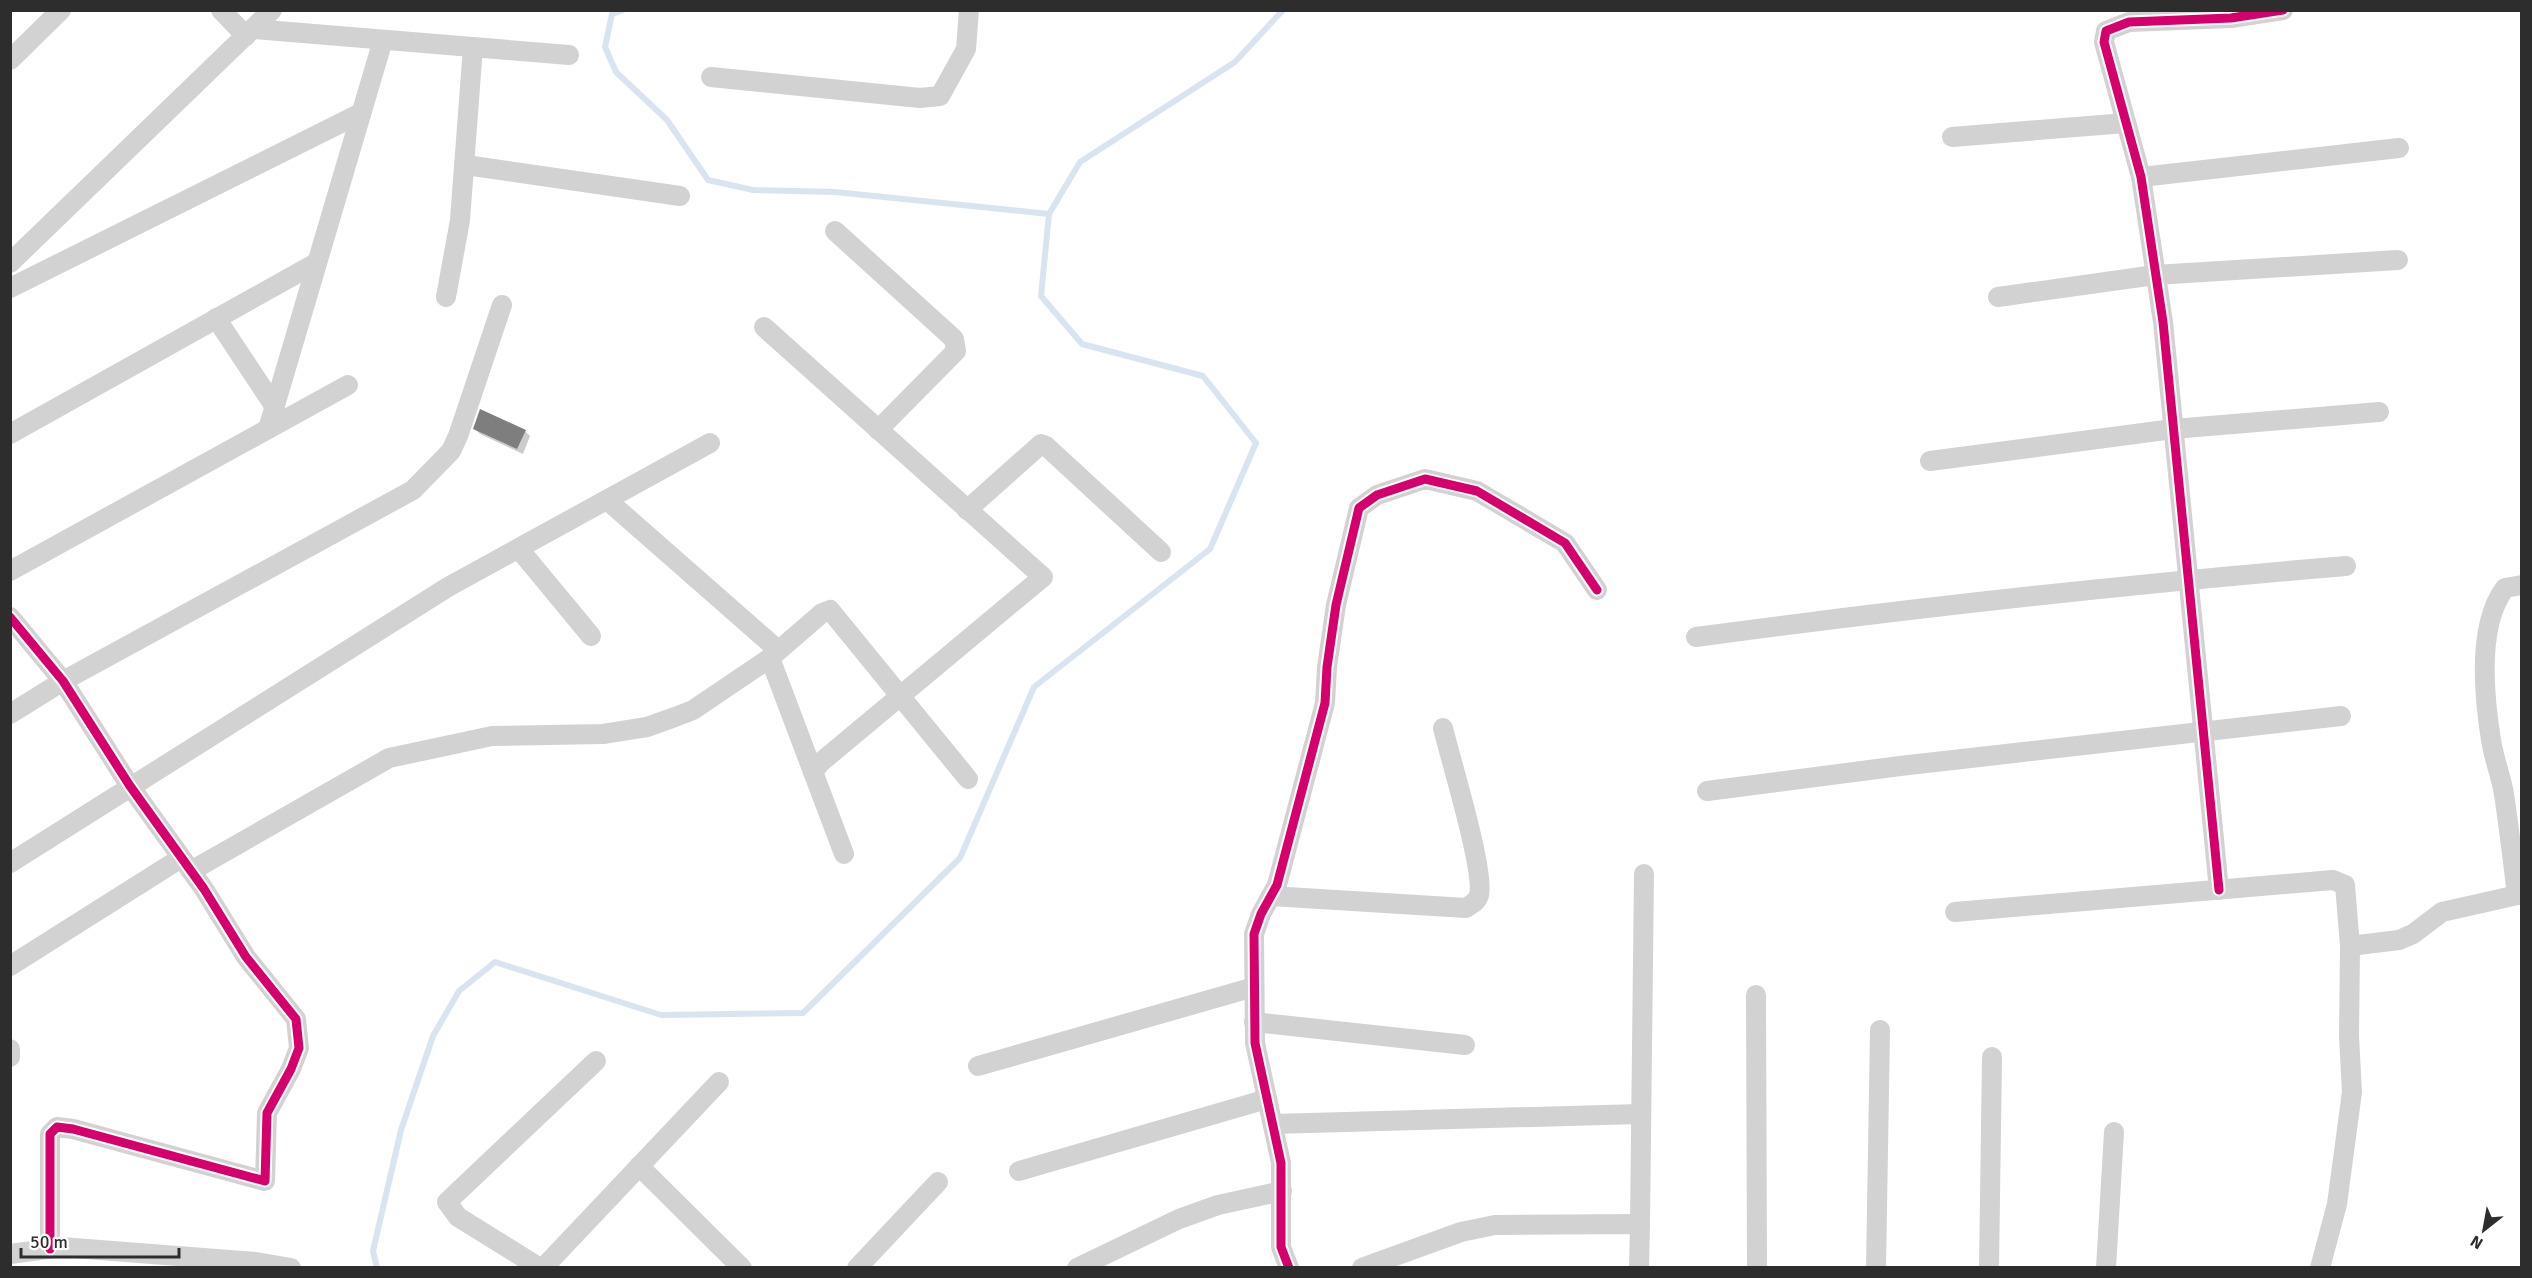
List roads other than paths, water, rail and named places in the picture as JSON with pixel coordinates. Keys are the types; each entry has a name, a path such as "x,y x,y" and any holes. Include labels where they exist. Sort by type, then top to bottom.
{"street":[{"path":"12,57 61,10"},
{"path":"221,10 250,32 383,40 569,56"},
{"path":"10,264 272,10"},
{"path":"711,77 920,98 940,96 966,49 969,10"},
{"path":"2219,890 2156,275 2141,177 2104,42 2106,31 2129,22 2231,18 2283,10"},
{"path":"268,429 383,40"},
{"path":"446,297 460,220 466,165 473,47"},
{"path":"10,288 361,113"},
{"path":"1952,137 2126,123"},
{"path":"2141,177 2399,148"},
{"path":"466,165 680,196"},
{"path":"835,231 954,339 956,351 878,430"},
{"path":"1998,297 2156,275 2398,260"},
{"path":"10,434 316,263"},
{"path":"10,714 63,681 413,490 436,468 454,444 502,305"},
{"path":"216,318 275,407"},
{"path":"764,327 1042,577 820,763 813,772"},
{"path":"10,571 348,386"},
{"path":"1930,461 2173,429 2379,412"},
{"path":"10,863 448,587 710,443"},
{"path":"967,510 1041,444 1046,446 1161,552"},
{"path":"1289,1268 1281,1247 1281,1163 1255,1042 1254,934 1277,885 1326,703 1327,667 1336,605 1359,508 1377,495 1425,479 1477,491 1565,543 1597,590"},
{"path":"607,500 774,654 813,772 844,854"},
{"path":"519,549 591,636"},
{"path":"1696,637 1815,621 2188,579 2346,566"},
{"path":"2350,946 2399,940 2413,934 2442,912 2519,894 2503,792 2491,741 2486,682 2486,645 2496,600 2505,588 2522,585"},
{"path":"10,966 186,864 389,758 492,735 603,734 647,727 693,710 774,654 822,613 830,610 968,779"},
{"path":"10,617 63,681 130,786 186,864 246,957 296,1019 299,1048 291,1069 267,1113 265,1181 73,1129 57,1127 50,1134 50,1248"},
{"path":"1707,791 1900,766 2341,716"},
{"path":"1271,896 1466,908 1476,902 1479,893 1478,868 1443,728"},
{"path":"1639,1268 1644,874"},
{"path":"1955,912 2333,880 2345,885 2350,946 2349,1036 2352,1092 2337,1204 2320,1268"},
{"path":"978,1066 1254,987"},
{"path":"1756,995 1757,1268"},
{"path":"1254,1022 1465,1045"},
{"path":"1876,1268 1880,1030"},
{"path":"10,1049 10,1057"},
{"path":"1989,1268 1992,1057"},
{"path":"596,1061 447,1202 458,1217 542,1268 718,1082"},
{"path":"1019,1171 1267,1099"},
{"path":"1272,1124 1640,1114"},
{"path":"2106,1268 2114,1132"},
{"path":"639,1166 742,1268"},
{"path":"857,1268 938,1182"},
{"path":"1077,1268 1179,1219 1218,1205 1282,1191"},
{"path":"1362,1268 1461,1232 1495,1225 1640,1224"},
{"path":"10,1254 61,1247 153,1261 291,1268"}],"waterway":[{"path":"623,10 612,14 605,47 616,72 667,120 708,180 753,190 835,192 1049,214"},
{"path":"377,1268 373,1251 401,1130 433,1036 459,991 495,962 661,1015 803,1013 960,858 1034,687 1210,549 1256,443 1203,376 1082,344 1041,296 1049,214 1080,162 1235,62 1283,10"}]}
